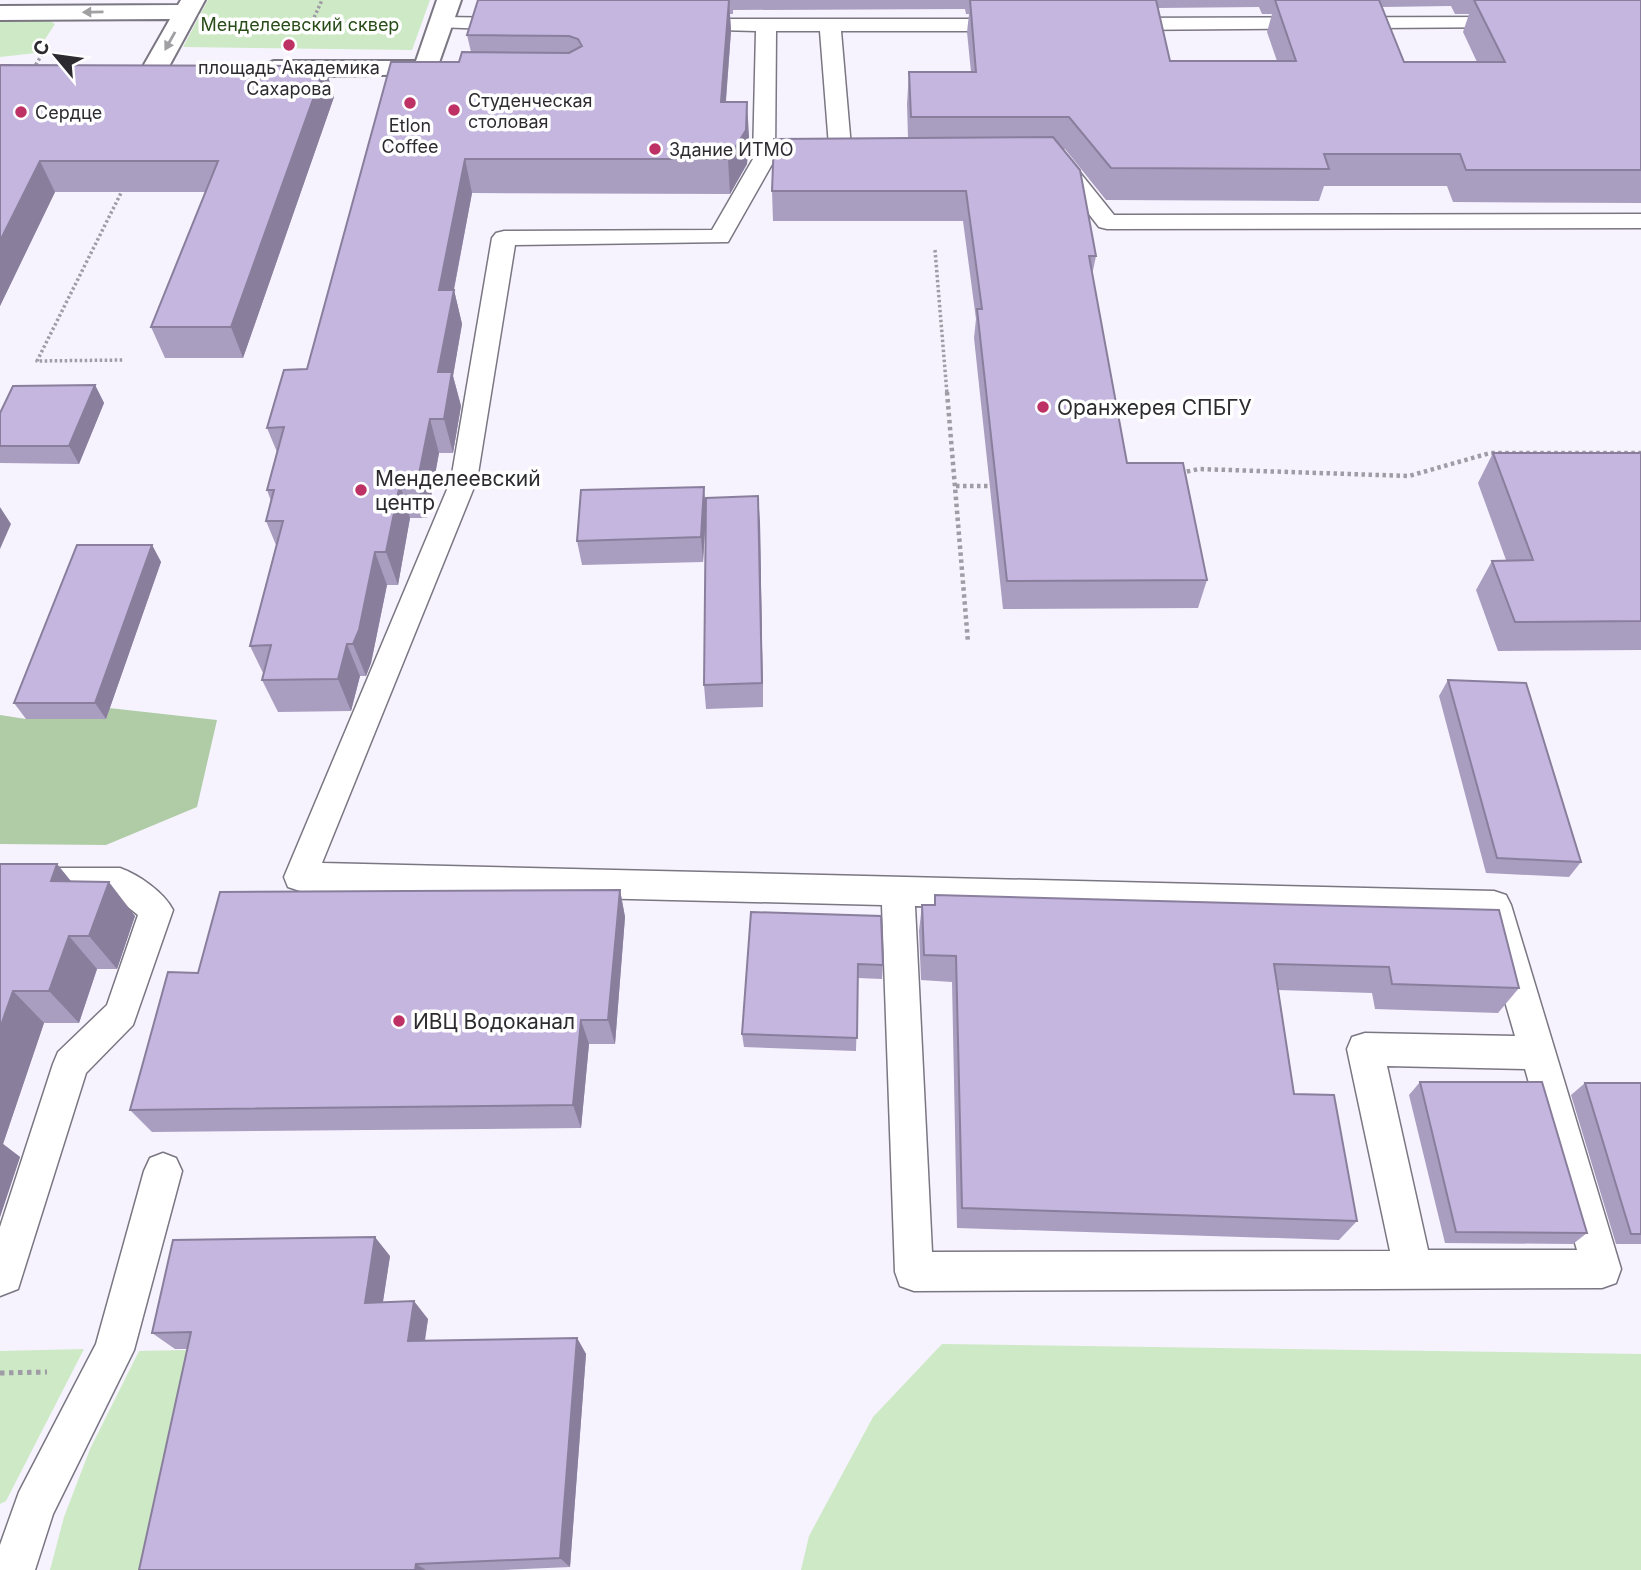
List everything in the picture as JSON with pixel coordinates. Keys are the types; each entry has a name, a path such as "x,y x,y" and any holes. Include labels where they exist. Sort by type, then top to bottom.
{"street":[{"path":"0,13 189,6 167,70 127,70"},
{"path":"254,69 426,69 446,12"}],"lane":[{"path":"446,12 530,24"},
{"path":"1094,24 1525,23"},
{"path":"668,24 1025,24"},
{"path":"766,25 764,159 720,237 504,238 464,480 300,877 898,891 1494,905 1602,1269 914,1272 898,891"},
{"path":"831,25 841,159"},
{"path":"426,69 451,77"},
{"path":"1029,157 1056,157 1107,222 1641,221"},
{"path":"816,159 868,158"},
{"path":"764,159 790,159"},
{"path":"0,883 120,881 156,910 121,1014 71,1064 4,1275 0,1277"},
{"path":"1413,1269 1365,1049 1537,1053"},
{"path":"13,1570 34,1507 114,1350 163,1171"}],"path":[{"path":"304,39 322,0"},
{"path":"312,22 408,23"},
{"path":"124,360 37,362 125,187"},
{"path":"935,250 968,642"},
{"path":"1174,474 1199,469 1409,476 1490,453 1641,453"},
{"path":"956,486 1007,486"}],"green space":[{"name":"Менделеевский сквер","path":"208,0 430,0 412,50 183,47"},
{"path":"0,20 49,20 55,24 36,53 0,57"},
{"path":"109,708 217,720 197,807 106,845 0,844 0,715 26,719 106,719"},
{"path":"942,1344 1641,1354 1641,1570 801,1570 809,1536 873,1417"},
{"path":"84,1349 6,1501 0,1504 0,1351"},
{"path":"227,1349 167,1570 50,1570 64,1517 90,1449 139,1351"}],"building":[{"path":"478,0 729,0 721,102 747,102 746,130 728,159 465,159 439,290 454,290 438,372 452,372 444,419 430,419 417,484 400,484 386,552 375,552 359,630 353,644 347,644 338,679 262,680 271,645 250,646 283,521 266,521 274,490 267,490 284,427 267,428 284,370 307,369 391,62 459,62 462,52 569,53 582,46 578,39 569,36 467,35"},
{"path":"970,0 1156,0 1170,61 1296,61 1275,0 1379,0 1404,62 1505,62 1474,0 1641,0 1641,170 1466,170 1460,154 1324,154 1329,169 1111,168 1069,117 911,117 909,72 976,72"},
{"path":"0,65 325,66 231,327 151,327 218,161 40,161 0,241"},
{"path":"1053,137 1080,170 1096,256 1089,256 1127,463 1183,463 1207,580 1007,581 977,309 982,309 966,191 772,191 774,139"},
{"path":"95,385 69,446 0,446 0,413 13,386"},
{"path":"1493,453 1641,453 1641,621 1515,622 1492,561 1533,560"},
{"path":"704,487 701,537 577,541 581,490"},
{"path":"758,496 762,683 704,685 706,498"},
{"path":"77,545 152,545 95,703 14,703"},
{"path":"1448,680 1526,683 1581,862 1497,858"},
{"path":"0,864 57,864 51,881 109,882 89,936 69,936 49,991 13,991 0,1028"},
{"name":"ИВЦ Водоканал","path":"620,890 608,1020 581,1020 573,1105 130,1110 168,972 198,973 220,892"},
{"path":"935,895 1499,910 1519,988 1392,984 1389,967 1274,964 1294,1094 1334,1095 1357,1221 962,1208 956,956 924,955 922,905 935,905"},
{"path":"751,912 881,916 883,965 858,964 857,1038 742,1034"},
{"path":"1420,1082 1542,1082 1587,1233 1456,1232"},
{"path":"1585,1083 1641,1083 1641,1234 1631,1234"},
{"path":"375,1237 365,1303 414,1301 408,1341 577,1338 560,1558 416,1564 415,1570 139,1570 191,1332 152,1333 173,1240"}],"place":[{"name":"площадь Академика Сахарова","path":"289,45"},
{"name":"Etlon Coffee","path":"410,103"},
{"name":"Студенческая столовая","path":"454,110"},
{"name":"Сердце","path":"21,112"},
{"name":"Здание ИТМО","path":"655,149"},
{"name":"Оранжерея СПБГУ","path":"1043,407"},
{"name":"Менделеевский центр","path":"361,490"},
{"name":"ИВЦ Водоканал","path":"399,1021"}]}
